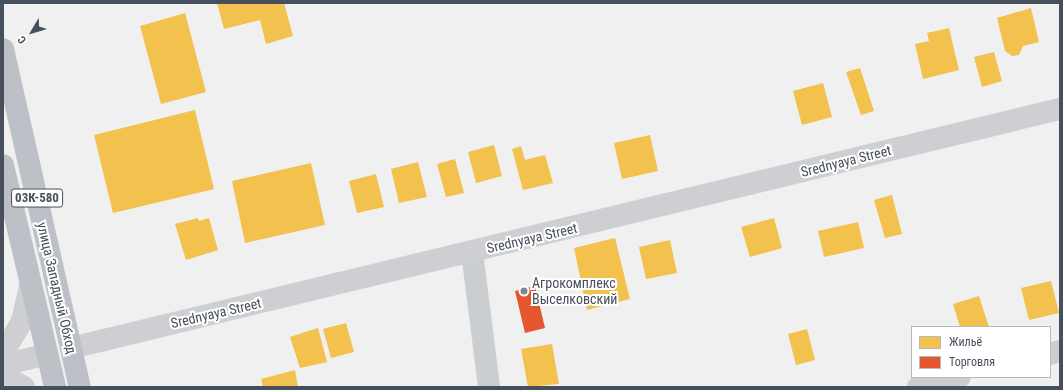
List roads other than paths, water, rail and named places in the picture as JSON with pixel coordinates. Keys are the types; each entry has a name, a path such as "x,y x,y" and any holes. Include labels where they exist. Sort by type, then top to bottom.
{"highway":[{"name":"улица Западный Обход","path":"3,49 80,387"},
{"name":"улица Западный Обход","path":"3,166 54,387"},
{"name":"Srednyaya Street","path":"47,354 71,348"}],"street":[{"name":"Srednyaya Street","path":"71,348 1060,110"},
{"path":"472,252 489,387"},
{"path":"3,353 22,321 30,285"},
{"name":"Srednyaya Street","path":"3,366 47,354"},
{"path":"3,375 24,387"},
{"path":"918,387 956,378"}],"place":[{"name":"Агрокомплекс Выселковский","path":"524,291"}]}
